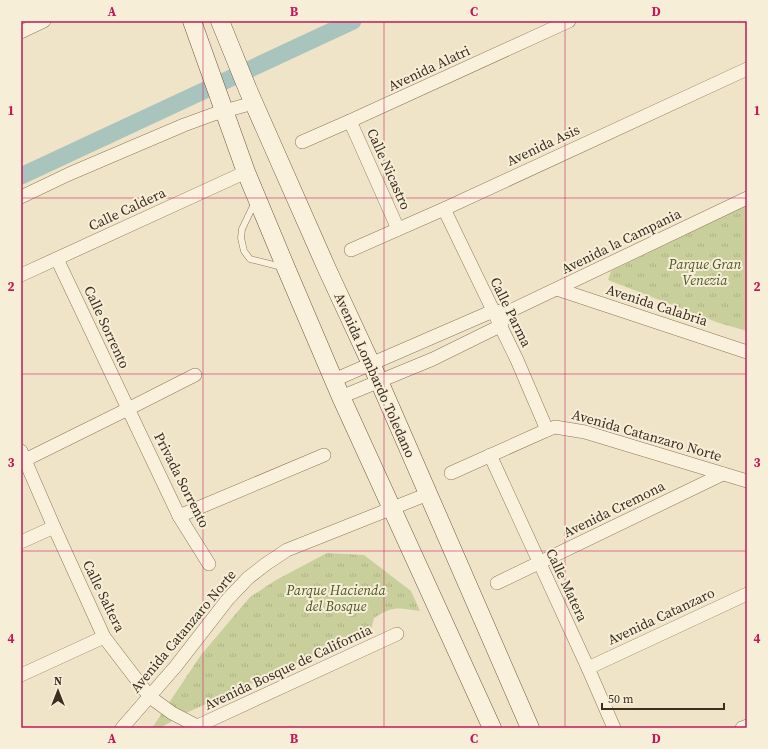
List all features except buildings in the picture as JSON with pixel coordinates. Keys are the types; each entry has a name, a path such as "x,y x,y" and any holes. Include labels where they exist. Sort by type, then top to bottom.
{"main road":[{"path":"192,21 246,172 286,268 341,397 492,728"},
{"name":"Avenida Lombardo Toledano","path":"220,21 250,97 379,381 530,728"}],"street":[{"path":"21,32 44,21"},
{"name":"Avenida Alatri","path":"302,142 350,122 568,21"},
{"name":"Avenida Asis","path":"351,250 444,209 747,68"},
{"path":"21,196 184,125 223,105 250,97"},
{"name":"Calle Nicastro","path":"350,122 398,229"},
{"name":"Calle Caldera","path":"21,275 246,172"},
{"name":"Avenida la Campania","path":"334,380 493,311 508,312 747,198"},
{"name":"Calle Parma","path":"444,209 517,360 546,430"},
{"name":"Calle Sorrento","path":"57,258 128,409"},
{"name":"Avenida Calabria","path":"557,289 747,352"},
{"path":"341,397 433,359 500,326 508,312"},
{"path":"424,341 433,359"},
{"path":"23,455 128,409 195,375"},
{"name":"Privada Sorrento","path":"128,409 179,516 209,564"},
{"name":"Avenida Catanzaro Norte","path":"451,473 546,430 556,427 585,432 747,481"},
{"name":"Calle Saltera","path":"23,455 104,637 150,697 195,727"},
{"path":"179,516 324,455"},
{"name":"Calle Matera","path":"490,456 588,668 614,728"},
{"name":"Avenida Cremona","path":"498,583 723,474"},
{"name":"Avenida Catanzaro Norte","path":"122,728 150,697 228,599 248,578 266,564 287,550 428,494"},
{"path":"21,542 54,527"},
{"name":"Avenida Catanzaro","path":"588,668 747,594"},
{"name":"Avenida Bosque de California","path":"195,727 397,634"},
{"path":"21,675 104,637"},
{"path":"742,728 747,726"}],"lane":[{"path":"257,199 242,229 241,238 244,251 250,259 286,268"}],"green space":[{"name":"Parque Gran Venezia","path":"747,205 747,331 719,323 608,280 611,271"},
{"name":"Parque Hacienda del Bosque","path":"327,553 364,555 411,591 420,611 396,608 387,611 374,618 371,630 186,713 160,728 152,728 201,655 250,597 276,580"}],"waterway":[{"path":"21,176 353,21"}]}
